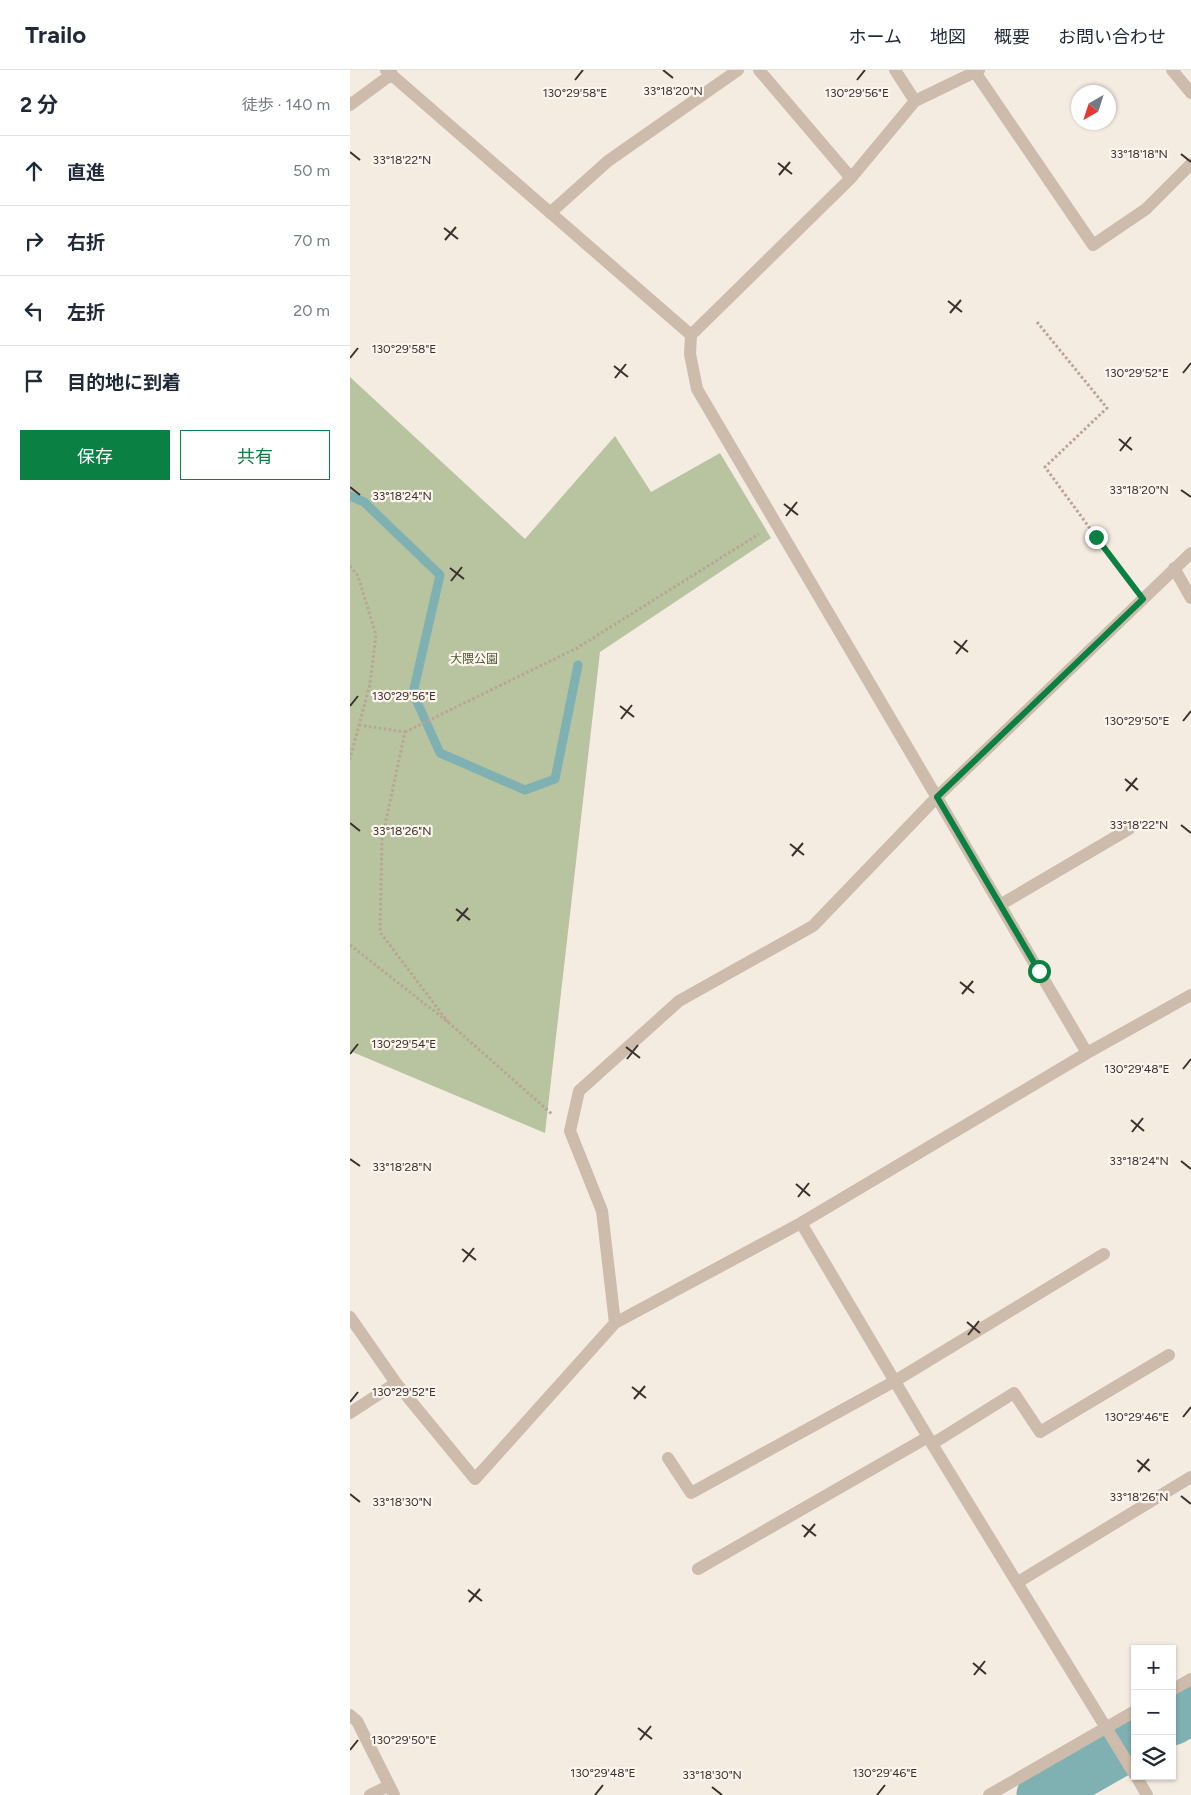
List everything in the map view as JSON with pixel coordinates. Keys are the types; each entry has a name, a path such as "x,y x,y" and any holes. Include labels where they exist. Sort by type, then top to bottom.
{"street":[{"path":"550,213 608,161 738,70"},
{"path":"759,70 851,178"},
{"path":"895,70 915,101"},
{"path":"1172,70 1191,93"},
{"path":"1087,1053 697,389 690,354 691,335 851,178 915,101 977,71 1093,245 1146,209 1191,164"},
{"path":"350,105 389,72 691,335"},
{"path":"615,1323 602,1211 570,1131 579,1092 679,1001 813,926 937,797 1191,553"},
{"path":"1174,568 1191,598"},
{"path":"1000,906 1129,829"},
{"path":"350,1317 396,1383 476,1479 615,1323 800,1223 1087,1053 1191,995"},
{"path":"800,1223 930,1440 1131,1768"},
{"path":"668,1458 691,1493 895,1381 1104,1254"},
{"path":"698,1569 1014,1393 1040,1432 1169,1355"},
{"path":"350,1413 396,1383"},
{"path":"1018,1582 1191,1477"},
{"path":"1176,1688 1191,1679"},
{"path":"989,1795 1131,1713"},
{"path":"350,1715 357,1722 391,1790 370,1795"},
{"path":"1138,1780 1147,1795"}],"path":[{"path":"1037,322 1107,408 1045,467 1143,599"},
{"path":"359,725 404,732 577,648 775,524"},
{"path":"350,566 358,576 376,635 370,684 350,759"},
{"path":"404,732 382,839 380,932 448,1022"},
{"path":"350,945 448,1022 570,1131"}],"green space":[{"name":"大隈公園","path":"350,377 525,539 615,436 651,492 720,453 771,538 600,652 545,1133 350,1051"}],"waterway":[{"path":"350,496 364,502 440,575 413,693 440,753 525,790 555,779 578,665"},
{"path":"1176,1718 1191,1709"},
{"path":"1042,1795 1131,1744"}],"route":[{"path":"1039,971 937,797 1143,599 1096,537"}]}
